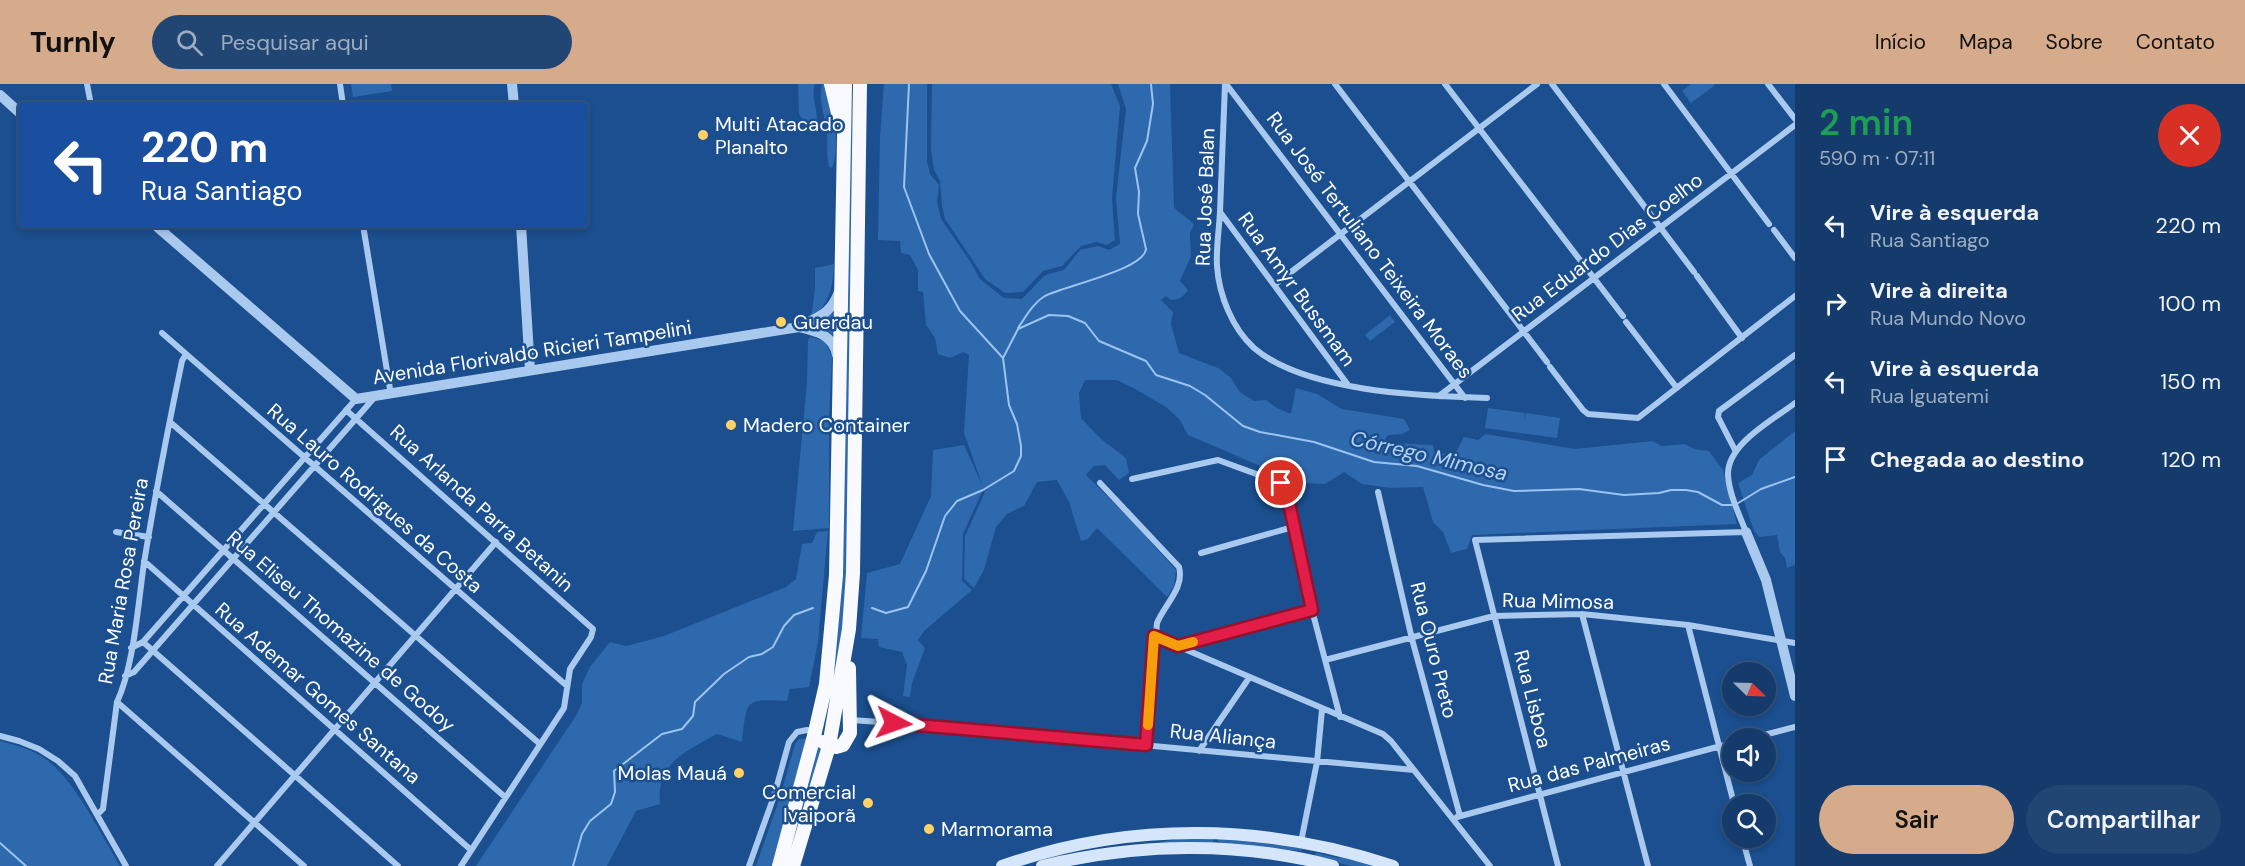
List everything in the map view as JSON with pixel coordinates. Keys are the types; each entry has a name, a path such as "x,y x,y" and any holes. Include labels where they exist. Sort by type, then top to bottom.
{"highway":[{"path":"831,84 838,112 840,151 843,157"},
{"path":"779,866 822,740 836,575 845,84"},
{"path":"822,740 836,747 843,745 848,740 851,720 849,629 853,573 860,84"},
{"path":"795,866 849,629"}],"main road":[{"path":"1002,866 1028,862 1077,844 1134,835 1176,833 1262,837 1306,845 1385,865"},
{"path":"1215,834 1215,849"},
{"path":"1306,845 1308,860"},
{"path":"1042,866 1120,852 1215,849 1268,852 1333,866"}],"street":[{"path":"87,84 90,102"},
{"path":"340,84 343,102"},
{"path":"512,84 514,102"},
{"name":"Rua José Balan","path":"1225,84 1217,266 1225,303 1244,337 1263,354 1279,363 1301,373 1348,385 1402,395 1487,398"},
{"name":"Rua José Tertuliano Teixeira Moraes","path":"1225,84 1466,398"},
{"path":"1335,84 1582,410 1588,414 1638,418 1795,296"},
{"path":"1445,84 1677,388"},
{"path":"1274,285 1537,84"},
{"path":"1552,84 1742,338"},
{"path":"1664,84 1769,224"},
{"path":"1768,84 1795,119"},
{"path":"0,95 18,111"},
{"name":"Rua Eduardo Dias Coelho","path":"1439,396 1795,125"},
{"name":"Rua Amyr Bussmam","path":"1220,212 1348,385"},
{"name":"Avenida Florivaldo Ricieri Tampelini","path":"158,228 356,399 799,327 828,312 835,304 841,286"},
{"path":"363,228 391,395"},
{"path":"521,228 530,370"},
{"path":"1773,230 1795,258"},
{"name":"Avenida Florivaldo Ricieri Tampelini","path":"799,327 815,331 830,339 837,351 840,367"},
{"name":"Rua Lauro Rodrigues da Costa","path":"162,333 567,686"},
{"name":"Rua Maria Rosa Pereira","path":"98,814 103,809 117,702 122,691 131,648 156,491 182,361 186,354"},
{"path":"1735,450 1718,417 1719,411 1795,355"},
{"path":"125,676 134,672 375,397"},
{"path":"131,648 142,642 356,399"},
{"path":"1795,403 1735,450 1728,467 1729,484 1737,510 1766,580 1795,696"},
{"name":"Rua Arlanda Parra Betanin","path":"346,410 589,625 593,633 570,669 567,686"},
{"path":"170,422 540,744"},
{"path":"1132,479 1209,461 1225,462 1281,483 1286,489 1312,610 1340,717"},
{"path":"1100,483 1179,567 1181,575 1179,584 1161,612 1154,636 1146,745"},
{"name":"Rua Eliseu Thomazine de Godoy","path":"156,491 505,797"},
{"name":"Rua Ouro Preto","path":"1378,492 1457,817"},
{"path":"1201,553 1293,527"},
{"path":"116,532 149,537"},
{"name":"Rua Lisboa","path":"1558,866 1475,540 1746,532"},
{"path":"217,866 496,542"},
{"name":"Rua Ademar Gomes Santana","path":"144,561 471,850"},
{"path":"1178,646 1312,610"},
{"path":"1582,614 1648,866"},
{"name":"Rua Mimosa","path":"1325,660 1494,616 1582,614 1688,625 1795,643"},
{"path":"1688,625 1731,794"},
{"path":"1154,636 1322,710 1383,734 1457,817 1490,866"},
{"path":"142,642 398,866"},
{"path":"1198,751 1249,678"},
{"path":"461,866 564,708 567,686"},
{"path":"117,702 304,866"},
{"path":"1306,845 1322,710"},
{"name":"Rua Aliança","path":"851,720 1414,770"},
{"path":"1776,732 1795,727"},
{"path":"749,866 774,796 789,742 797,732 807,730 822,740"},
{"path":"0,736 39,749 75,776 126,866"},
{"name":"Rua das Palmeiras","path":"1457,817 1722,746"},
{"path":"1746,848 1750,866"}],"shaded area":[{"path":"351,84 391,84 392,91 353,97"},
{"path":"798,84 815,84 817,121 816,126 810,129 799,114"},
{"path":"822,84 827,84 835,126 836,149 832,168 829,167 827,132 821,97"},
{"path":"850,84 852,84 853,112 850,500 844,631 833,683 840,582"},
{"path":"884,84 927,84 927,161 930,174 939,185 937,201 941,219 980,279 1004,298 1022,299 1045,275 1064,270 1080,250 1098,246 1109,250 1120,244 1116,198 1126,109 1118,84 1170,84 1174,207 1194,225 1190,233 1191,256 1180,281 1188,290 1179,299 1171,300 1166,296 1161,300 1173,312 1171,324 1179,353 1218,368 1231,378 1240,392 1254,401 1266,400 1291,414 1296,388 1317,394 1342,409 1404,419 1410,430 1402,434 1388,435 1385,439 1387,443 1433,445 1434,451 1447,454 1456,452 1464,437 1478,440 1486,434 1575,449 1653,441 1661,446 1685,444 1694,449 1709,451 1723,470 1737,524 1472,535 1467,549 1451,553 1443,532 1433,522 1423,487 1390,488 1362,484 1344,472 1325,484 1300,483 1188,435 1180,420 1166,407 1117,380 1085,380 1079,393 1081,418 1101,439 1126,458 1129,473 1119,480 1105,465 1094,466 1086,475 1176,570 1174,586 1167,597 1097,528 1088,539 1081,541 1069,502 1057,480 1037,482 1024,506 1007,514 996,527 984,570 974,588 964,579 965,536 985,492 983,490 963,534 962,581 972,590 924,631 918,640 925,648 912,683 910,697 903,696 907,665 902,652 879,647 878,639 861,638 867,573 900,564 931,496 933,450 964,445 983,487 964,433 969,355 963,352 950,358 938,354 935,338 926,325 923,292 918,291 918,270 910,255 901,253 900,241 878,240 880,137"},
{"path":"932,84 1111,84 1120,106 1112,198 1115,240 1107,245 1096,242 1081,246 1062,266 1043,271 1023,292 1005,293 985,279 945,219 940,181 934,170 931,150"},
{"path":"1691,84 1715,85 1691,103 1682,91"},
{"path":"834,264 829,294 822,307 811,318 815,268"},
{"path":"833,313 834,335 814,325"},
{"path":"1390,315 1395,322 1370,341 1365,335"},
{"path":"810,337 825,341 832,357 829,417 829,528 793,531 807,383 808,341"},
{"path":"1488,408 1525,413 1524,422 1526,413 1560,418 1557,438 1485,428"},
{"path":"1795,431 1795,565 1787,568 1785,558 1780,552 1777,535 1759,537 1754,531 1738,483 1752,475 1759,460"},
{"path":"828,531 818,642 809,687 790,689 787,701 762,700 750,705 745,718 742,742 717,734 694,746 675,760 663,778 660,804 636,811 607,866 476,866 577,714 582,703 582,684 590,667 610,642 626,646 664,636 786,587 796,579 802,544 812,543 817,532"},
{"path":"810,738 774,866 756,866 780,797 795,744 799,739"},
{"path":"0,741 34,752 55,767 86,808 120,866 0,866"},
{"path":"820,746 822,749 788,866 783,866 817,747"},
{"path":"1186,838 1213,839 1213,842 1159,842"},
{"path":"1218,838 1301,848 1302,851 1220,843"},
{"path":"1317,853 1338,858 1346,856 1372,866 1351,866 1316,857"}],"waterway":[{"path":"909,84 904,187 929,254 960,311 1003,358"},
{"path":"1018,328 1033,307 1045,296 1102,277 1142,257 1146,249 1138,214 1139,192 1135,168 1147,141 1153,104 1151,84"},
{"name":"Córrego Mimosa","path":"872,608 886,613 908,607 926,571 945,516 957,501 983,490 1014,471 1021,456 1021,446 1017,424 1009,405 1003,358 1018,329 1049,315 1068,316 1085,323 1099,341 1146,361 1156,375 1190,386 1205,395 1243,426 1260,432 1314,442 1374,462 1417,466 1483,485 1514,491 1579,489 1624,495 1686,490 1698,492 1722,505 1735,505 1761,489 1795,477"},
{"path":"573,866 582,834 590,821 611,804 615,792 614,771 662,734 682,729 693,716 695,702 724,674 749,657 762,654 773,647 784,626 794,615 813,608"},
{"path":"0,843 26,866"}],"slow traffic":[{"path":"1148,725 1154,636 1178,646 1193,642"}],"place":[{"name":"Multi Atacado Planalto","path":"703,135"},
{"name":"Guerdau","path":"781,322"},
{"name":"Madero Container","path":"731,425"},
{"name":"Molas Mauá","path":"739,773"},
{"name":"Comercial Ivaiporã","path":"868,803"},
{"name":"Marmorama","path":"929,829"}],"route":[{"path":"894,723 1146,745 1154,636 1178,646 1312,610 1286,489 1281,483"}]}
